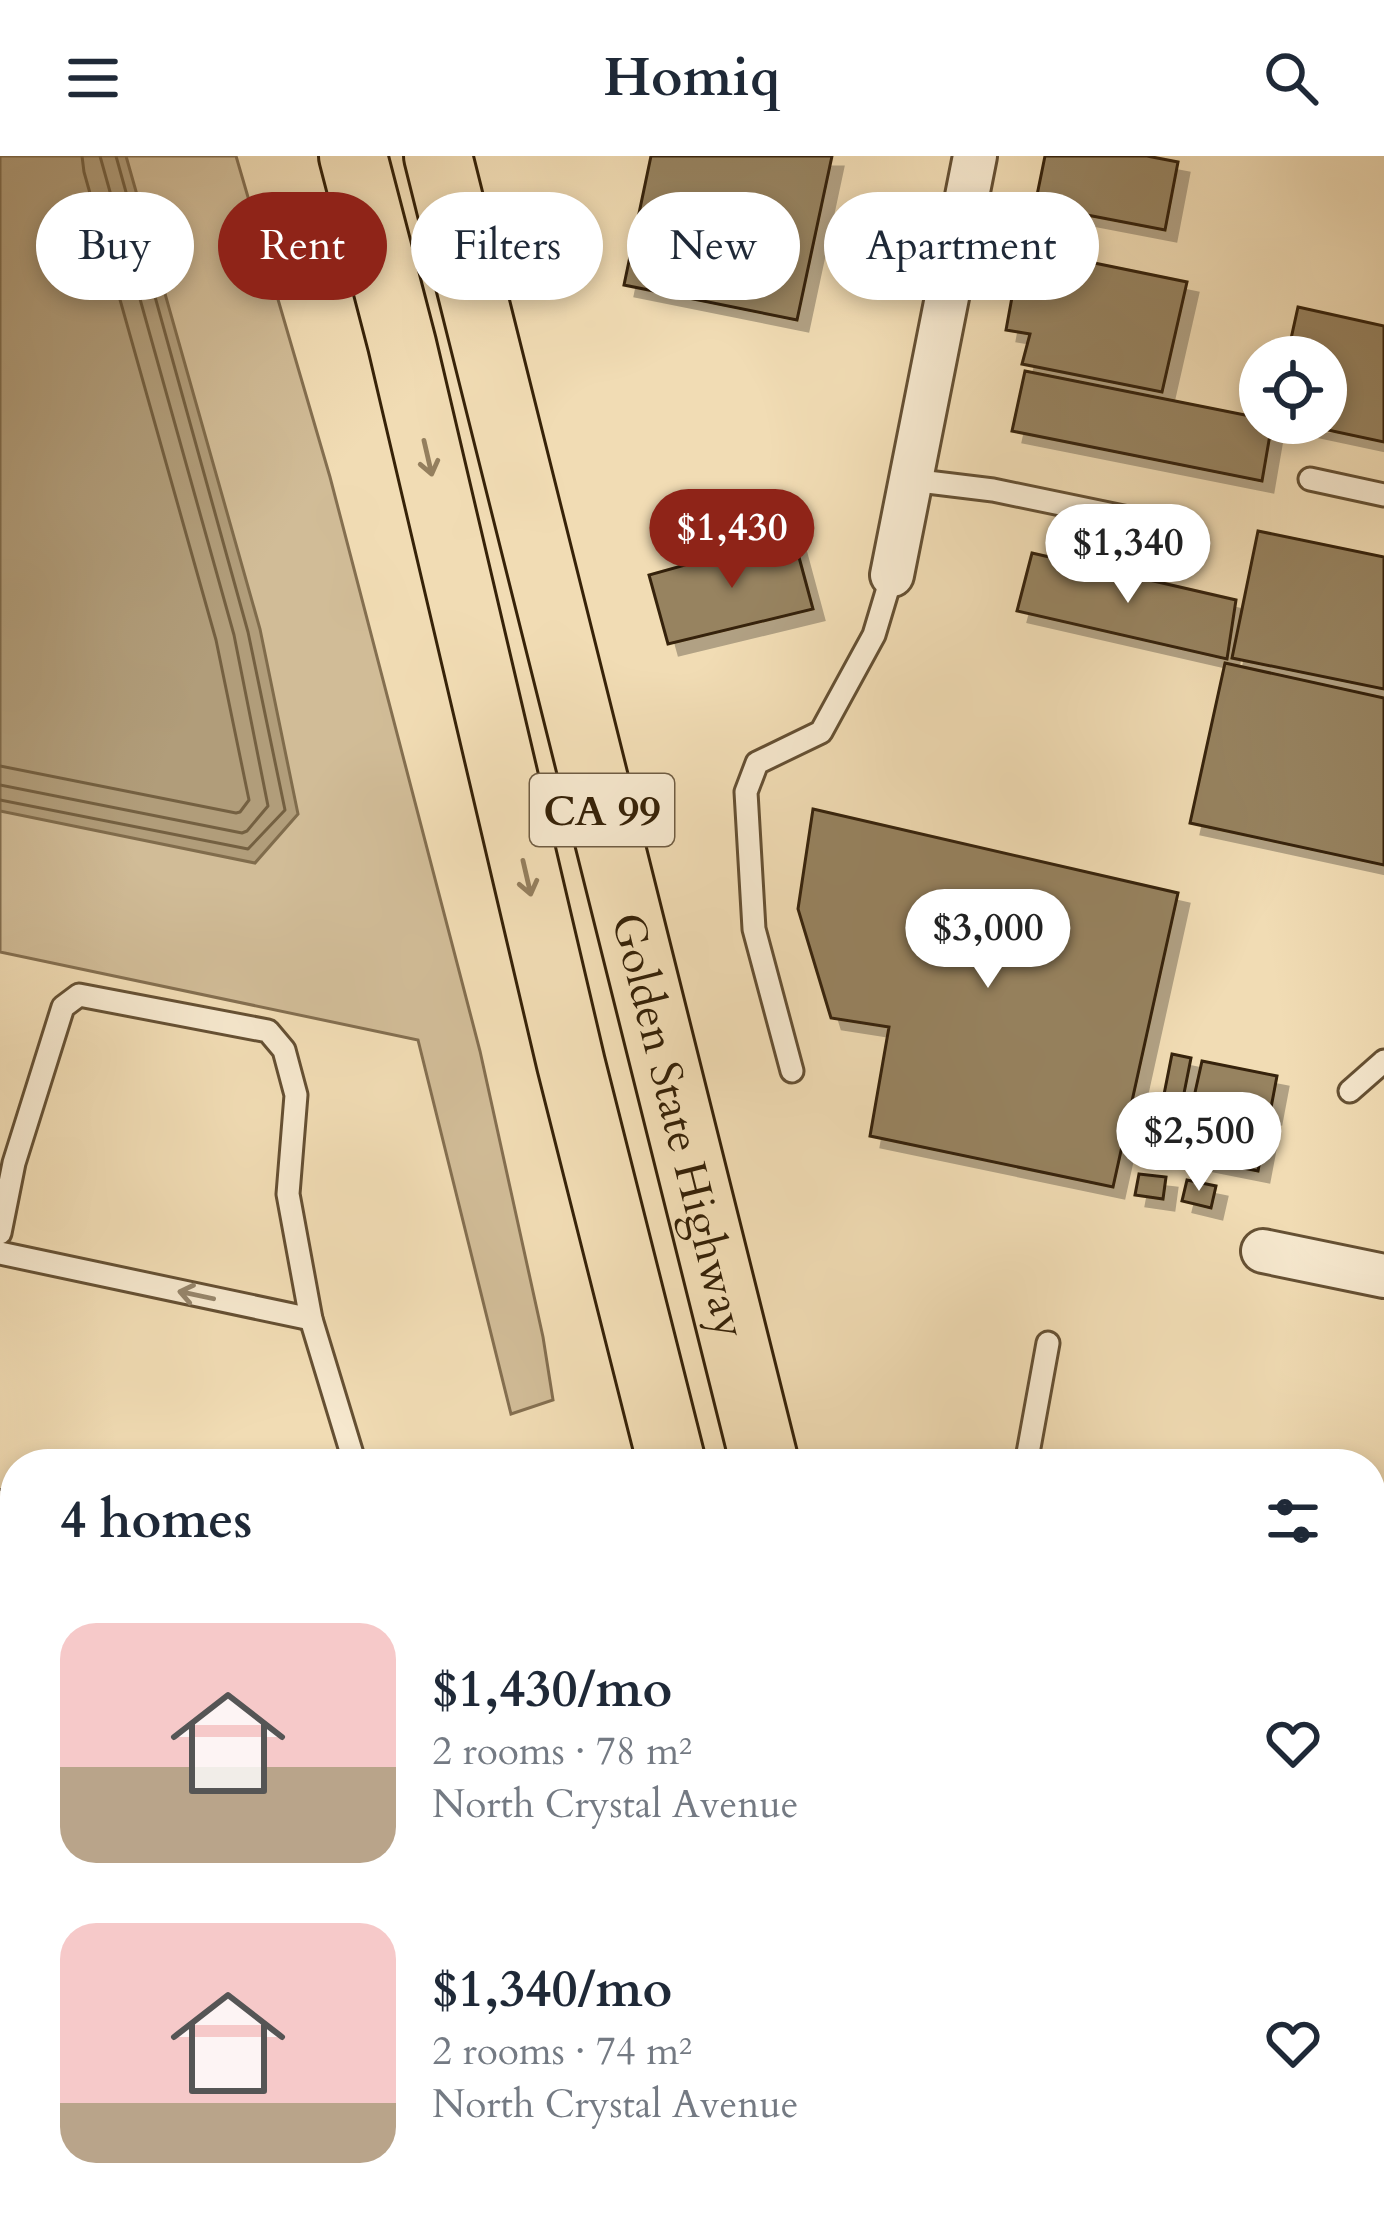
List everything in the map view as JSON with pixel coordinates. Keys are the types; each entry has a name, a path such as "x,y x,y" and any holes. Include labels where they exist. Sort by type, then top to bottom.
{"highway":[{"path":"334,156 401,344"},
{"name":"Golden State Highway","path":"353,156 668,1449"},
{"name":"Golden State Highway","path":"438,156 761,1449"},
{"path":"486,156 505,255 745,1222 785,1449"},
{"path":"571,1064 626,1449"}],"street":[{"path":"892,575 975,156"},
{"path":"1263,1251 1384,1276"}],"lane":[{"path":"1310,479 1384,495"},
{"path":"910,480 993,490 1191,531"},
{"path":"792,1071 754,929 746,792 757,763 821,732 874,635 892,575"},
{"path":"0,1233 7,1161 63,1007 80,995 268,1031 284,1050 296,1095 288,1193 310,1319 350,1449"},
{"path":"1350,1091 1384,1061"},
{"path":"0,1253 310,1319"},
{"path":"1029,1449 1048,1343"}],"shaded area":[{"path":"0,156 236,156 247,192 218,192 218,300 278,300 330,477 480,1051 553,1400 511,1414 418,1040 0,952"}],"water":[{"path":"0,156 126,156 136,192 36,192 36,300 167,300 260,629 298,814 255,863 0,811"}],"building":[{"path":"651,156 832,156 797,320 698,300 800,300 800,192 643,192"},
{"path":"1045,156 1147,156 1178,162 1165,230 1099,217 1099,192 1038,192"},
{"path":"1099,264 1187,282 1162,392 1022,364 1030,334 1006,330 1011,300 1099,300"},
{"path":"1298,307 1384,326 1384,442 1347,434 1347,336 1292,336"},
{"path":"1025,371 1239,414 1239,444 1268,444 1262,481 1012,431"},
{"path":"1258,531 1384,557 1384,689 1232,658"},
{"path":"793,535 813,609 668,644 649,575"},
{"path":"1032,553 1236,600 1227,659 1017,611"},
{"path":"1225,663 1384,698 1384,865 1190,823"},
{"path":"813,809 1178,893 1113,1187 870,1136 889,1027 831,1018 798,909"},
{"path":"1172,1054 1191,1058 1172,1154 1153,1150"},
{"path":"1202,1061 1277,1076 1270,1113 1194,1097"},
{"path":"1186,1117 1265,1134 1258,1171 1178,1155"},
{"path":"1139,1174 1166,1177 1163,1199 1135,1195"},
{"path":"1187,1180 1216,1186 1211,1208 1182,1201"}]}
